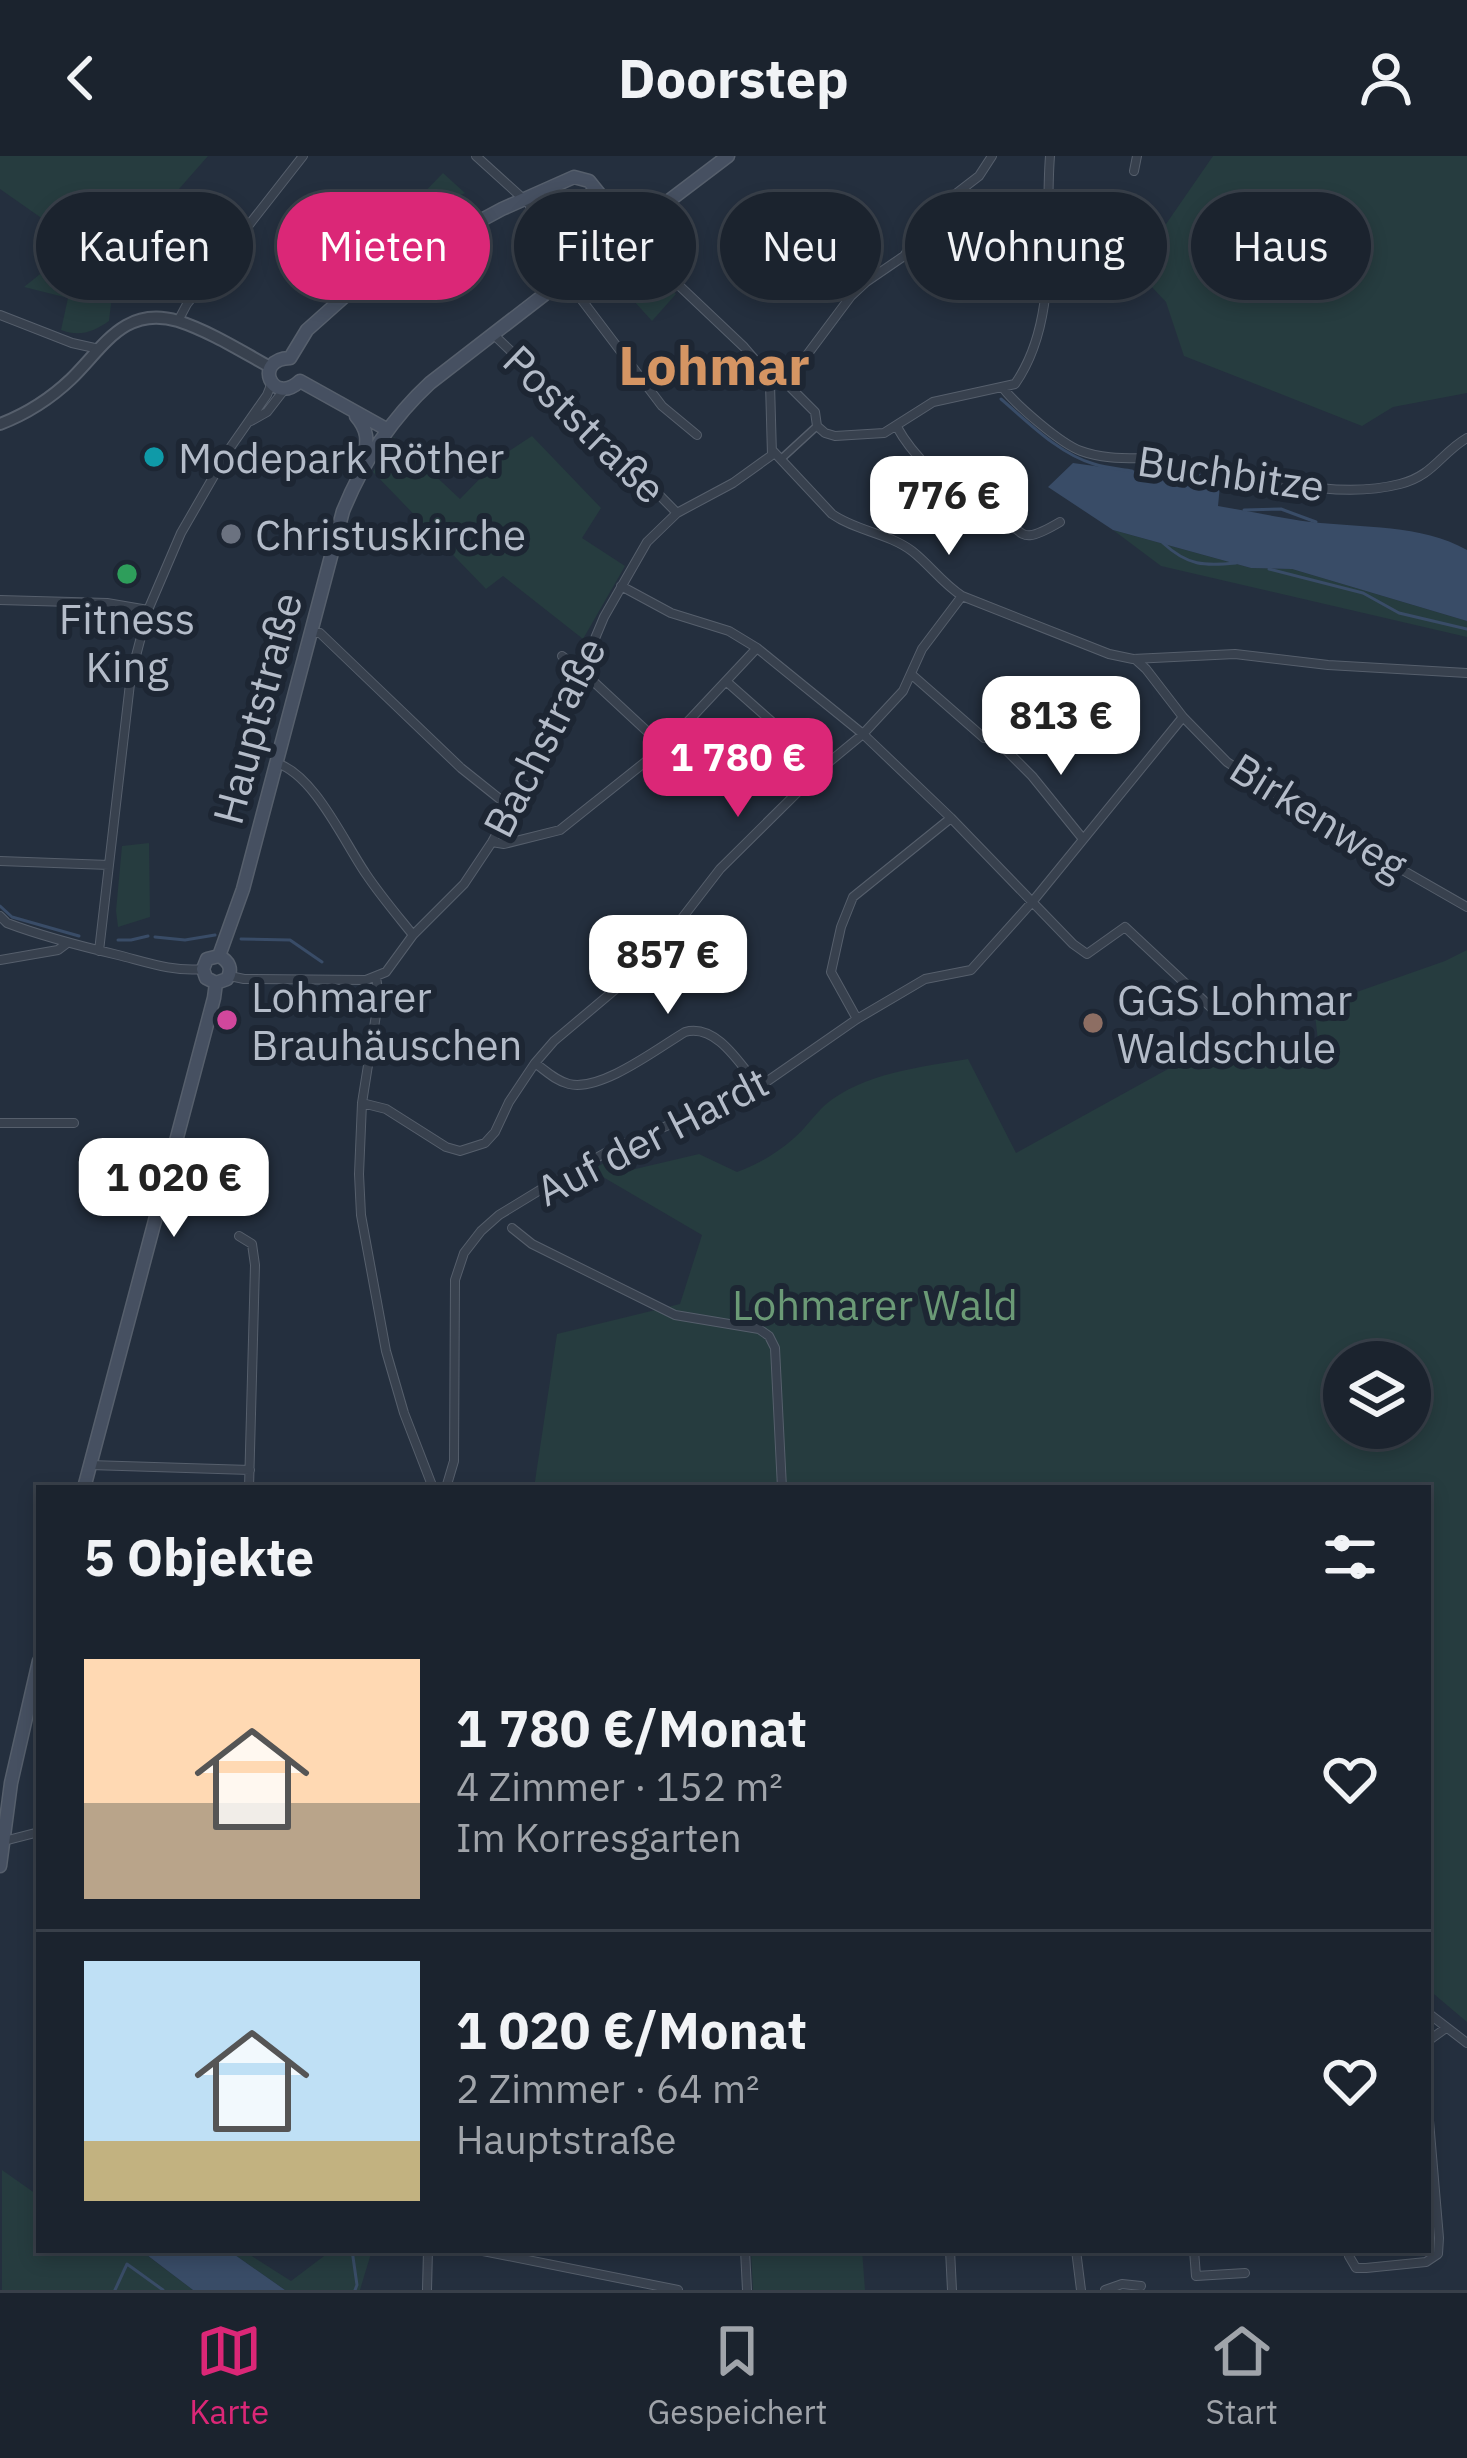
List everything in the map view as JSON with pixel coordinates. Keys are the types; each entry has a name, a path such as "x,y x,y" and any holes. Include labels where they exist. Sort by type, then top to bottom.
{"main road":[{"path":"684,192 728,156"},
{"path":"538,192 580,177 596,192"},
{"path":"290,358 307,330 353,289 514,203"},
{"name":"Hauptstraße","path":"219,956 343,511 361,470 404,408 430,382 532,300"},
{"path":"278,358 290,358 299,364 300,381 296,386 278,387 268,375 270,367 278,358"},
{"path":"300,381 388,430"},
{"path":"347,406 367,436 361,470"},
{"path":"219,956 228,962 229,975 216,983 202,969 207,959 219,956"},
{"path":"85,1485 216,983"},
{"path":"0,1866 20,1738 36,1673"}],"street":[{"path":"178,321 303,156"},
{"path":"476,156 517,192"},
{"path":"770,384 786,382 851,296 904,256 940,206 980,176 992,156"},
{"path":"786,382 815,412 817,426 836,436 884,433 933,402 1015,384 1027,367 1038,334 1047,280 1051,156"},
{"path":"1134,171 1137,156"},
{"path":"581,300 662,406 697,435"},
{"path":"694,300 759,362 770,384 777,455 832,514 911,550 944,585 962,596 1109,654 1133,658 1235,654 1467,673"},
{"path":"0,315 99,349"},
{"path":"0,424 70,380 125,324 178,321 270,367"},
{"name":"Poststraße","path":"494,335 677,514"},
{"path":"99,951 131,675 148,610 181,532 230,448 267,395 278,387"},
{"name":"Buchbitze","path":"1003,388 1078,451 1113,458 1165,459 1302,485 1360,490 1404,483 1422,477 1467,438"},
{"path":"777,455 817,426"},
{"path":"897,427 928,466 988,515 999,517 1027,537 1060,522"},
{"name":"Bachstraße","path":"376,977 464,884 492,842 562,717 621,586 647,542 677,514 777,455"},
{"path":"621,586 671,613 729,631 757,648 862,734 1087,954 1125,927 1219,1014"},
{"path":"362,1102 386,1108 446,1147 460,1151 485,1143 535,1063 554,1042 649,961 720,869 903,692 931,636 962,596"},
{"path":"0,600 107,603 148,610"},
{"path":"310,633 320,633 461,768 512,808"},
{"path":"492,842 504,844 560,830 664,747 757,648"},
{"path":"562,656 664,747"},
{"name":"Birkenweg","path":"1133,658 1227,762 1324,825 1467,907"},
{"path":"910,673 984,738"},
{"path":"727,682 824,767"},
{"name":"Auf der Hardt","path":"447,1485 454,1461 455,1280 464,1253 481,1231 499,1215 612,1148 759,1087 925,979 970,970 1033,902 1183,717"},
{"path":"1005,749 1083,839"},
{"path":"276,764 291,768 316,796 413,935"},
{"path":"857,1019 831,972 853,897 951,818"},
{"path":"0,861 109,866"},
{"path":"0,916 66,944 168,968 202,969"},
{"path":"0,960 58,950 66,944"},
{"path":"229,975 275,980 376,977 379,996 362,1102 361,1215 392,1372 432,1485"},
{"path":"535,1063 562,1082 593,1084 697,1028 729,1051 759,1087"},
{"path":"0,1123 74,1124"},
{"path":"512,1228 532,1244 675,1315 759,1329 769,1336 775,1348 782,1485"},
{"path":"239,1236 254,1252 249,1485"},
{"path":"90,1465 250,1470"},
{"path":"2,1841 36,1833"},
{"path":"1431,2016 1467,2043"},
{"path":"1431,2039 1446,2028"},
{"path":"1348,2253 1356,2267 1366,2268 1426,2262 1438,2254 1431,2144"},
{"path":"428,2253 428,2290"},
{"path":"493,2253 676,2290"},
{"path":"745,2253 747,2290"},
{"path":"950,2253 952,2290"},
{"path":"1076,2253 1081,2290"},
{"path":"1194,2253 1196,2276 1245,2273"},
{"path":"1106,2290 1122,2284 1141,2286"}],"green space":[{"path":"0,156 208,156 176,192 36,192 36,214 0,189"},
{"path":"1213,156 1467,156 1467,393 1393,407 1362,426 1184,356 1164,300 1167,223"},
{"path":"443,173 464,192 425,192"},
{"path":"68,300 110,300 109,321 92,331 61,330"},
{"path":"633,300 671,300 652,321"},
{"path":"532,436 601,508 582,538 625,566 583,639 503,576 486,589 373,472 394,437 460,499 503,455"},
{"path":"1113,530 1251,568 1292,569 1467,621 1467,637 1161,566"},
{"path":"149,843 150,917 118,927 122,846"},
{"name":"Lohmarer Wald","path":"1467,950 1467,2022 1431,1992 1431,1485 534,1485 557,1334 680,1304 702,1235 591,1170 606,1162 631,1170 699,1154 737,1172 780,1149 825,1105 857,1085 968,1059 1016,1153 1168,1069 1320,1057 1314,1007"},
{"path":"2,2170 36,2194 36,2253 144,2253 193,2290 2,2290"},
{"path":"232,2253 247,2253 291,2281 328,2253 371,2253 360,2290 285,2290"},
{"path":"751,2253 862,2253 865,2290 753,2290"}],"water":[{"path":"1073,463 1221,475 1218,506 1311,522 1411,531 1449,542 1467,550 1467,621 1292,569 1251,568 1113,530 1048,487"},
{"path":"144,2253 232,2253 285,2290 193,2290"}],"waterway":[{"path":"1001,399 1068,453 1132,471"},
{"path":"1244,510 1281,509 1316,522"},
{"path":"1163,543 1197,563 1236,563"},
{"path":"1269,569 1363,593 1399,613 1467,629"},
{"path":"0,906 12,917 79,936"},
{"path":"155,937 185,940 215,935"},
{"path":"118,940 148,936"},
{"path":"241,939 290,940 322,962"},
{"path":"352,2253 355,2290"},
{"path":"115,2290 127,2264 163,2290"}],"place":[{"name":"Modepark Röther","path":"154,457"},
{"name":"Christuskirche","path":"231,534"},
{"name":"Fitness King","path":"127,574"},
{"name":"Lohmarer Brauhäuschen","path":"227,1020"},
{"name":"GGS Lohmar Waldschule","path":"1093,1023"}],"district":[{"name":"Lohmar","path":"714,365"}]}
